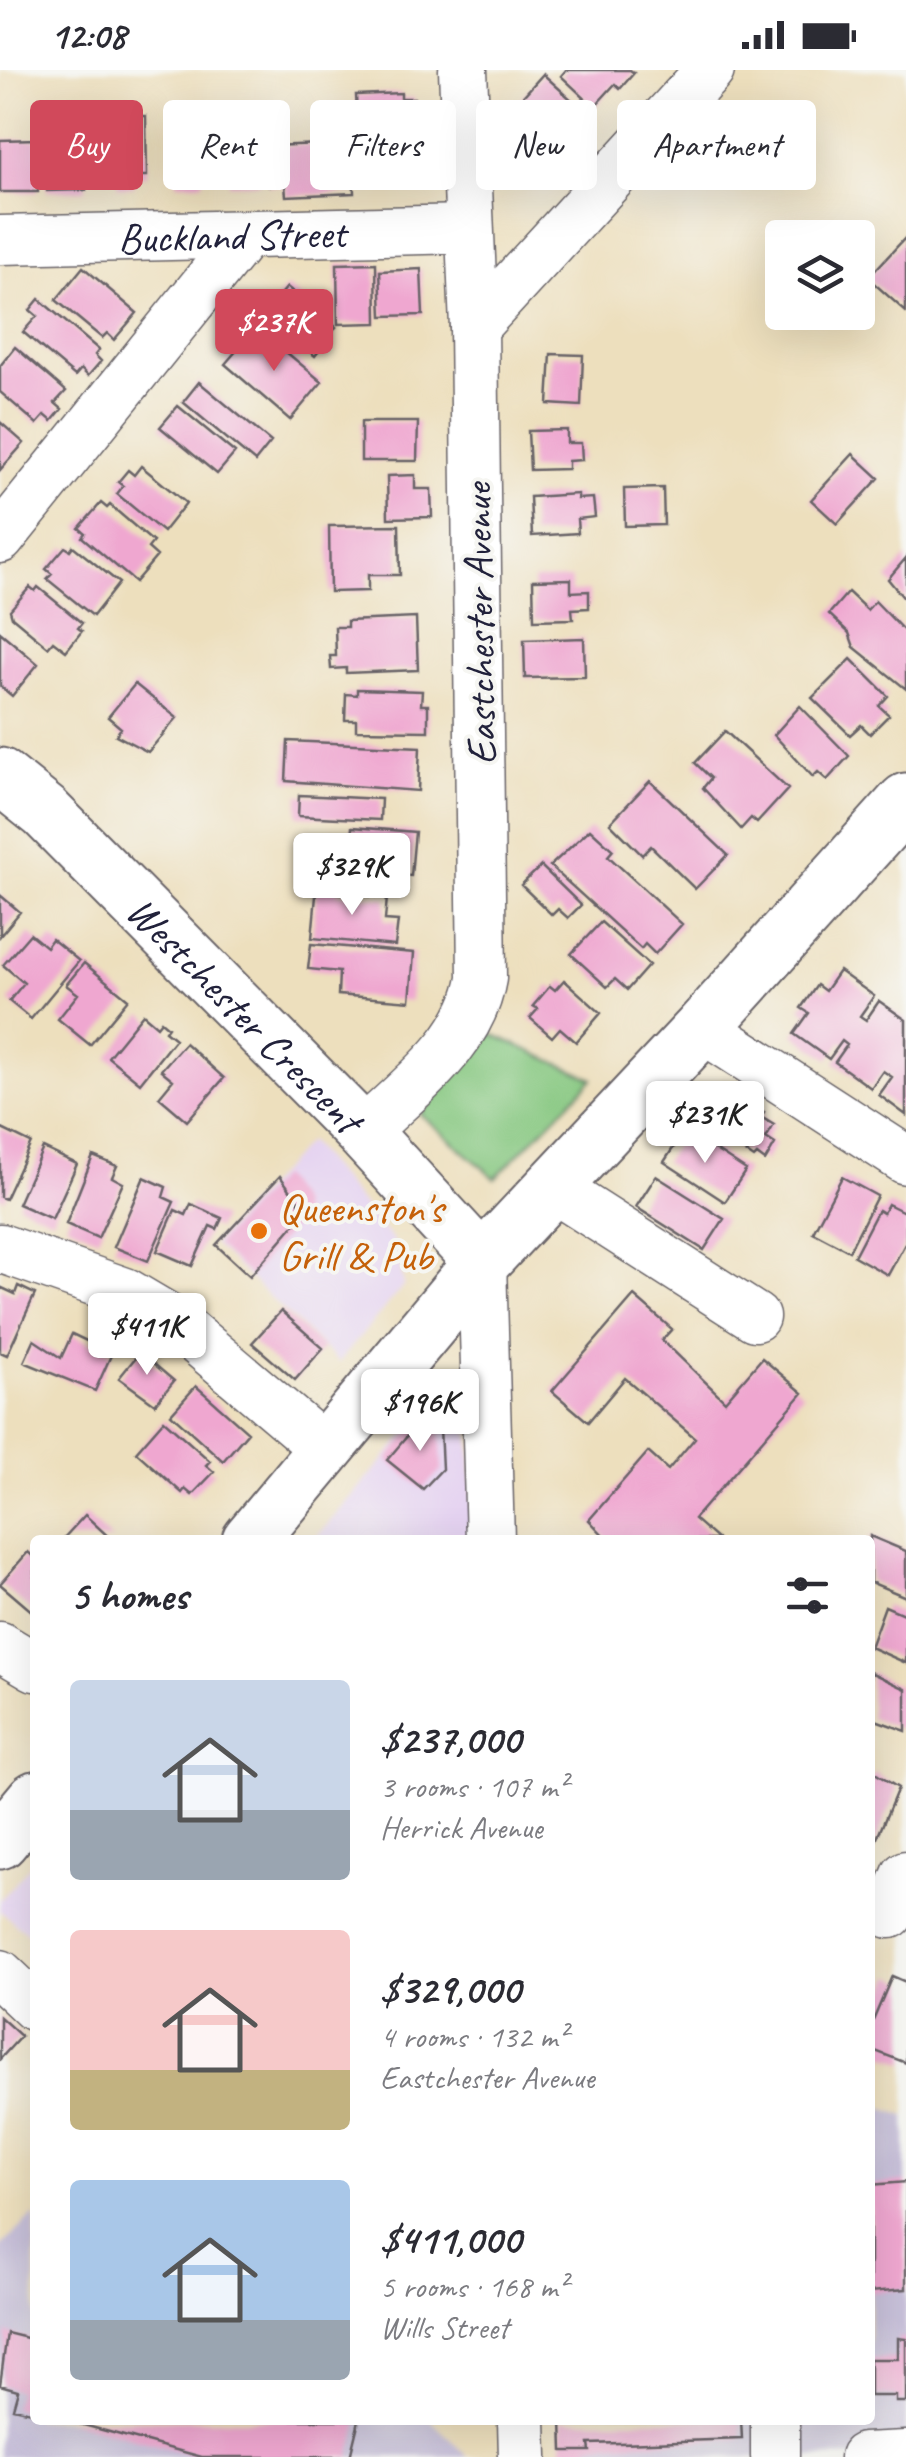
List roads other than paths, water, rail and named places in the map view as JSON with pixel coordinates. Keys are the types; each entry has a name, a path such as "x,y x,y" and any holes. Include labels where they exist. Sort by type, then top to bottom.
{"main road":[{"name":"Westchester Crescent","path":"0,776 46,812 363,1133 482,1262"},
{"path":"254,1535 482,1262 702,1028 905,803"},
{"path":"0,1841 30,1805"}],"street":[{"name":"Eastchester Avenue","path":"363,1133 463,1034 477,1008 482,978 474,327 463,70"},
{"path":"474,327 710,70"},
{"name":"Buckland Street","path":"0,240 467,229"},
{"path":"0,539 244,236"},
{"path":"702,1028 906,1160"},
{"path":"552,1187 755,1317"},
{"path":"0,1248 125,1292 174,1321 325,1449"},
{"path":"482,1262 490,1535"},
{"path":"0,1646 30,1664"},
{"path":"0,1974 30,2002"},
{"path":"522,2425 523,2457"},
{"path":"775,2425 775,2457"},
{"path":"864,2457 906,2454"}],"place":[{"name":"Queenston's Grill & Pub","path":"259,1231"}]}
